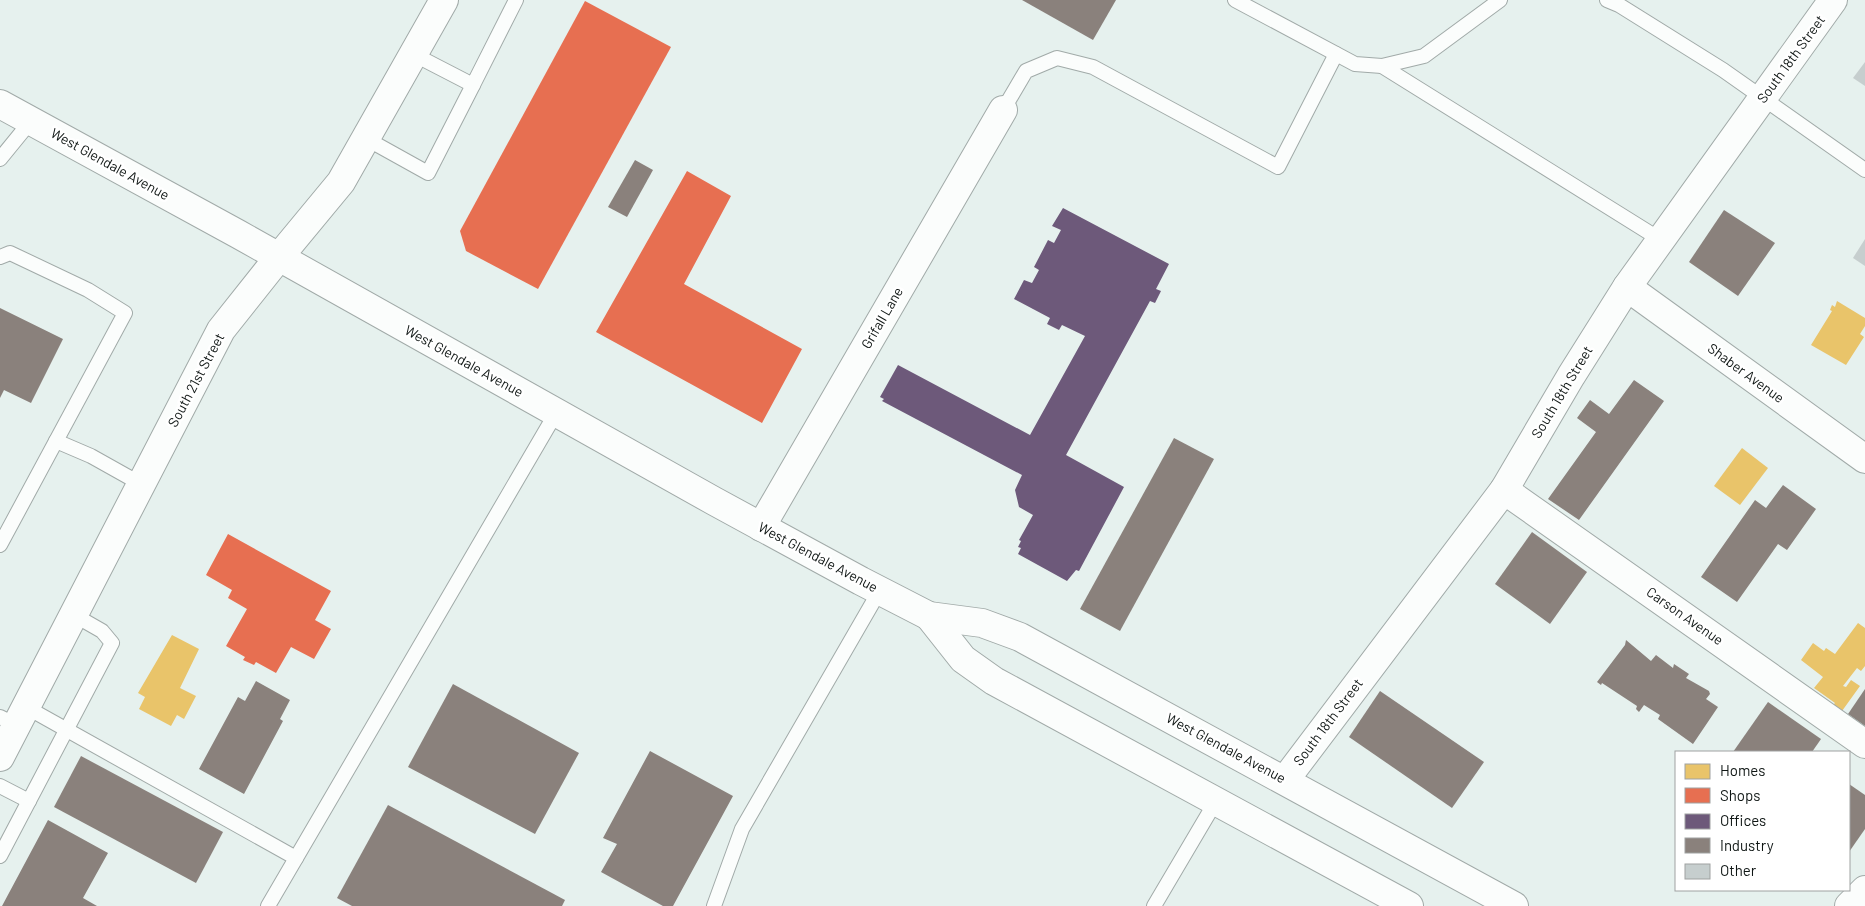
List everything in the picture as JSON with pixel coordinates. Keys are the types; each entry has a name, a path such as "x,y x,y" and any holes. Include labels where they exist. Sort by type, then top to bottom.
{"street":[{"name":"South 21st Street","path":"0,757 14,716 74,614 221,330 279,256 341,182 444,0"},
{"name":"South 18th Street","path":"1285,780 1504,490 1571,376 1627,287 1833,0"},
{"name":"West Glendale Avenue","path":"0,104 279,256 761,527 929,616 982,623 1020,637 1513,905"},
{"name":"Grifall Lane","path":"761,527 1003,110"},
{"name":"Shaber Avenue","path":"1627,287 1865,459"},
{"name":"Carson Avenue","path":"1504,490 1865,744"},
{"name":"West Glendale Avenue","path":"929,616 963,659 994,681 1409,906"},
{"path":"1849,906 1865,890"}],"lane":[{"path":"366,138 428,173 516,0"},
{"path":"1235,0 1355,64 1382,66 1424,56 1500,0"},
{"path":"1607,0 1643,20 1763,97 1865,170"},
{"path":"413,54 473,85"},
{"path":"1003,110 1026,71 1057,58 1093,67 1278,167 1336,54"},
{"path":"1382,66 1661,240"},
{"path":"0,159 31,121"},
{"path":"0,258 10,253 88,290 125,313 0,545"},
{"path":"268,906 556,413"},
{"path":"56,441 91,456 141,484"},
{"path":"714,906 742,829 880,590"},
{"path":"0,856 68,730 112,643 102,631 74,614"},
{"path":"14,716 68,730 296,858"},
{"path":"0,786 30,801"},
{"path":"1154,906 1216,801"}],"building: Homes":[{"path":"1837,301 1865,318 1865,326 1860,334 1864,337 1846,365 1811,345 1832,311 1830,310 1832,305 1835,307"},
{"path":"1742,448 1768,468 1740,505 1714,486"},
{"path":"1858,623 1865,628 1865,666 1861,671 1857,668 1843,686 1846,687 1851,680 1860,686 1842,711 1833,705 1835,703 1814,688 1823,677 1801,660 1813,643 1824,651 1826,648 1835,654"},
{"path":"172,635 199,649 180,688 196,696 184,719 177,715 171,726 139,709 145,697 138,693"}],"building: Shops":[{"path":"585,1 671,47 538,289 466,251 460,231"},
{"path":"687,171 731,196 684,284 802,349 762,423 596,332"},
{"path":"228,534 331,591 315,620 331,629 314,659 291,647 276,673 256,662 254,665 243,660 245,657 226,646 247,609 228,598 232,590 206,575"}],"building: Offices":[{"path":"1063,208 1169,264 1156,289 1161,291 1155,303 1150,301 1066,455 1124,487 1079,571 1076,570 1067,581 1018,554 1021,548 1018,547 1021,541 1019,540 1033,515 1019,507 1015,490 1022,475 882,401 884,399 880,397 898,365 1030,435 1085,336 1062,325 1059,330 1047,324 1050,318 1014,299 1024,280 1032,283 1039,270 1034,267 1048,240 1054,243 1061,230 1052,226"}],"building: Industry":[{"path":"1022,0 1116,0 1093,40"},
{"path":"635,160 653,170 627,217 608,207"},
{"path":"1724,210 1775,243 1738,296 1689,262"},
{"path":"0,308 63,339 31,403 4,390 0,398"},
{"path":"1634,380 1664,401 1579,520 1548,499 1596,432 1577,418 1590,400 1609,414"},
{"path":"1174,438 1214,459 1120,631 1080,609"},
{"path":"1783,485 1816,509 1787,550 1778,544 1737,602 1701,577 1755,500 1766,508"},
{"path":"1532,532 1587,572 1550,624 1495,584"},
{"path":"1626,640 1651,661 1656,655 1673,668 1674,664 1689,674 1686,678 1709,691 1710,694 1706,699 1718,707 1693,744 1658,719 1660,715 1644,705 1639,712 1636,709 1637,706 1602,683 1601,685 1597,682 1625,645"},
{"path":"256,681 290,700 280,719 283,721 244,794 199,769 238,697 245,701"},
{"path":"453,684 579,753 535,834 408,767"},
{"path":"1865,689 1865,726 1848,714"},
{"path":"1380,691 1484,762 1452,808 1349,737"},
{"path":"1768,702 1821,739 1813,751 1734,751"},
{"path":"650,751 733,796 673,906 663,906 601,872 617,844 603,838"},
{"path":"81,756 223,832 196,883 54,807"},
{"path":"1850,785 1865,795 1865,829 1850,851"},
{"path":"388,805 565,900 562,906 352,906 337,898"},
{"path":"48,820 108,853 83,898 97,906 2,906"}],"building: Other":[{"path":"1865,62 1865,86 1853,78"},
{"path":"1865,239 1865,266 1853,258"}]}
